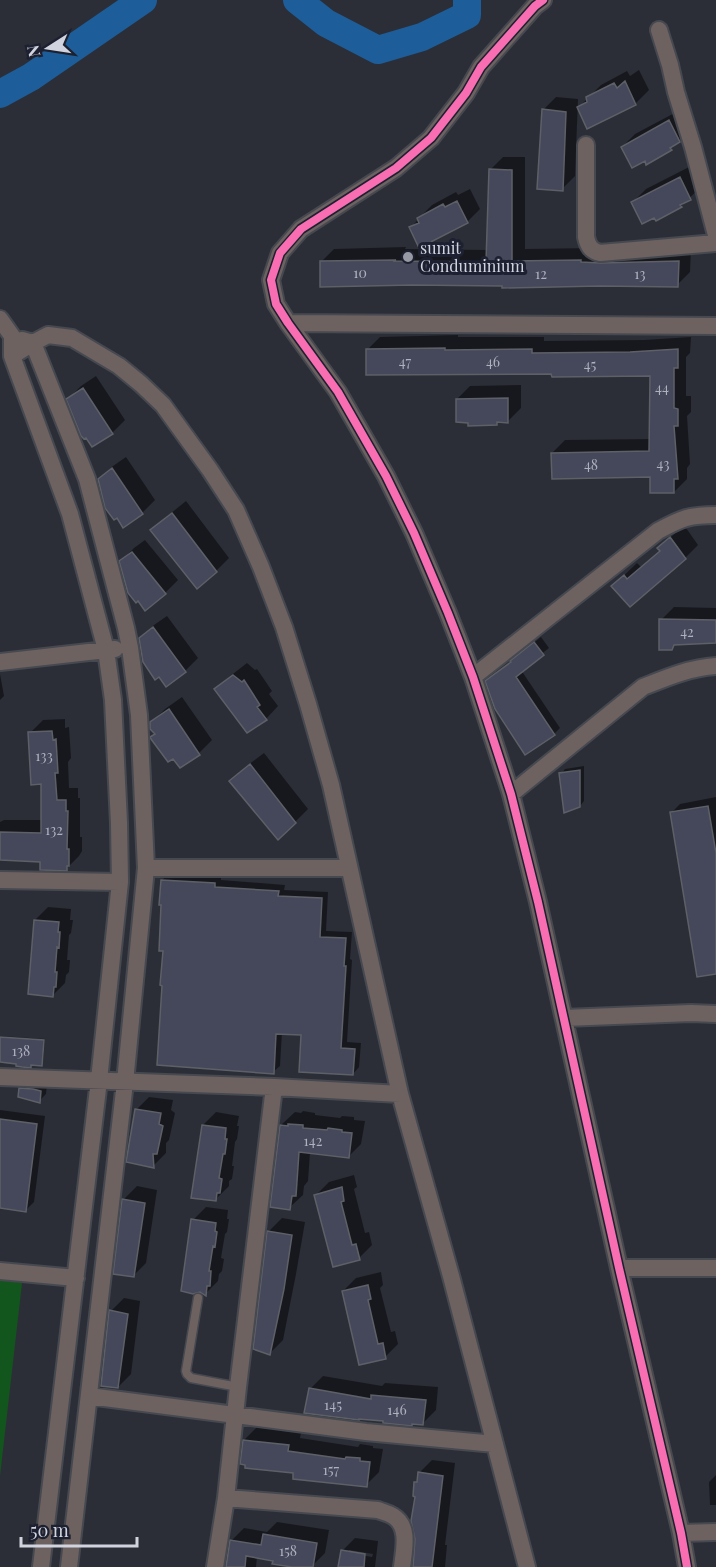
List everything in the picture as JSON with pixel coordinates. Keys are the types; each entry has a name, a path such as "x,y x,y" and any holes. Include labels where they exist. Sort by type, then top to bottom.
{"street":[{"path":"543,0 535,6 482,67 466,93 431,138 396,168 301,229 279,253 270,280 276,304 338,392 386,476 414,533 473,677 511,794 538,902 687,1567"},
{"path":"658,30 670,65 716,235"},
{"path":"586,145 586,237 593,252 600,254 716,243"},
{"path":"0,319 12,336 12,356 70,514 106,650 113,700 119,823 120,882 99,1080 41,1567"},
{"path":"288,324 716,326"},
{"path":"12,356 48,335 72,338 118,366 141,384 163,405 210,470 236,510 261,567 284,627 331,785 400,1094 451,1276 527,1567"},
{"path":"12,336 33,343 87,479 130,648 139,715 146,868 125,1082 69,1567"},
{"path":"473,677 658,531 687,517 716,515"},
{"path":"0,662 130,648"},
{"path":"511,794 643,687 697,668 716,666"},
{"path":"146,868 349,868"},
{"path":"0,880 120,882"},
{"path":"564,1018 716,1014"},
{"path":"0,1077 400,1094"},
{"path":"215,1567 226,1498 274,1087"},
{"path":"619,1268 716,1268"},
{"path":"0,1271 76,1278"},
{"path":"89,1396 366,1432 495,1444"},
{"path":"226,1498 378,1510 394,1516 402,1526 405,1537 402,1567"},
{"path":"681,1533 716,1532"}],"lane":[{"path":"198,1298 187,1374 191,1378 238,1387"}],"green space":[{"path":"0,1280 22,1283 0,1476"}],"building":[{"path":"625,81 636,105 587,129 577,107 587,102 586,97 614,83 617,88"},
{"path":"542,109 566,112 563,191 537,189"},
{"path":"669,120 680,142 670,148 672,150 646,165 645,161 632,168 621,147"},
{"path":"489,169 512,170 512,261 581,260 581,262 601,263 679,261 678,287 502,288 502,286 412,285 320,287 320,261 486,262"},
{"path":"680,177 691,200 656,221 654,218 642,224 631,202"},
{"path":"457,201 468,223 419,248 409,227 419,223 417,218 443,204 445,207"},
{"path":"445,348 445,350 532,349 532,353 678,349 678,368 674,368 674,408 678,409 678,426 674,426 678,479 674,479 674,493 650,493 650,477 552,479 551,453 649,451 650,376 366,375 366,349"},
{"path":"83,388 113,434 92,447 86,438 81,436 66,399"},
{"path":"508,398 508,423 497,422 497,425 468,426 468,423 456,422 456,399"},
{"path":"112,468 143,514 123,528 117,518 114,520 105,508 98,479"},
{"path":"172,513 217,572 197,589 150,530"},
{"path":"670,537 686,559 630,607 611,586 624,575 627,579 660,551 657,548"},
{"path":"132,552 166,594 145,611 128,593 119,561"},
{"path":"659,619 716,620 716,643 674,645 672,650 659,650"},
{"path":"153,627 186,672 166,687 159,677 155,680 143,662 139,638"},
{"path":"534,642 544,655 516,677 555,735 525,755 495,709 485,681"},
{"path":"233,675 242,682 244,680 260,705 257,707 267,720 247,733 214,689"},
{"path":"169,709 200,755 180,768 173,759 168,762 150,737 155,734 150,729 150,722"},
{"path":"52,731 53,740 56,739 57,800 66,800 66,811 68,811 69,866 67,866 67,871 40,870 40,862 0,860 0,832 41,833 41,784 31,785 28,732"},
{"path":"250,764 296,823 278,840 229,781"},
{"path":"580,770 580,807 564,813 559,773"},
{"path":"708,806 716,853 716,974 697,977 670,812"},
{"path":"161,880 215,883 215,887 279,891 278,896 322,898 320,937 346,938 341,1048 355,1049 353,1075 299,1072 301,1035 276,1034 274,1074 157,1065 163,951 159,951"},
{"path":"34,920 59,922 56,987 54,987 53,997 28,994"},
{"path":"0,1037 44,1040 42,1066 31,1065 31,1068 0,1062"},
{"path":"19,1088 41,1091 40,1103 18,1097"},
{"path":"135,1109 161,1113 159,1124 163,1126 157,1154 153,1154 154,1168 126,1162"},
{"path":"0,1119 37,1124 26,1212 0,1208"},
{"path":"288,1124 303,1125 303,1128 327,1130 328,1128 352,1133 349,1158 299,1152 296,1196 292,1196 290,1210 270,1207 280,1125 288,1126"},
{"path":"202,1125 226,1128 225,1154 223,1154 219,1178 222,1179 216,1201 191,1198"},
{"path":"342,1187 344,1201 341,1202 352,1245 356,1244 360,1260 333,1267 314,1195"},
{"path":"122,1199 145,1203 134,1277 113,1274"},
{"path":"191,1219 216,1223 215,1247 213,1246 209,1271 211,1271 210,1286 207,1286 206,1296 200,1292 193,1294 181,1291"},
{"path":"267,1231 292,1235 284,1289 270,1355 253,1349"},
{"path":"368,1285 371,1299 368,1300 378,1344 383,1343 386,1359 359,1365 342,1291"},
{"path":"109,1310 128,1314 118,1388 101,1386"},
{"path":"309,1388 371,1399 371,1395 426,1400 423,1425 412,1424 412,1426 304,1413"},
{"path":"243,1440 289,1445 288,1451 345,1459 346,1457 360,1458 360,1461 370,1462 367,1487 293,1479 293,1473 245,1468 245,1465 240,1464"},
{"path":"418,1472 443,1476 432,1567 413,1567 415,1539 411,1521 415,1497 413,1496 414,1482 417,1482"},
{"path":"263,1534 317,1543 313,1567 272,1564 273,1561 246,1556 245,1567 226,1567 230,1540 261,1545"},
{"path":"341,1550 365,1554 364,1567 338,1567"}],"waterway":[{"path":"0,94 31,77 143,0"},
{"path":"297,0 326,23 378,50 422,37 467,15 467,0"}],"cycle path":[{"path":"543,0 481,67 466,93 431,138 396,168 301,229 280,253 271,280 276,304 338,392 386,476 414,533 473,677 511,794 538,902 687,1567"}],"place":[{"name":"sumit Conduminium","path":"408,257"}]}
